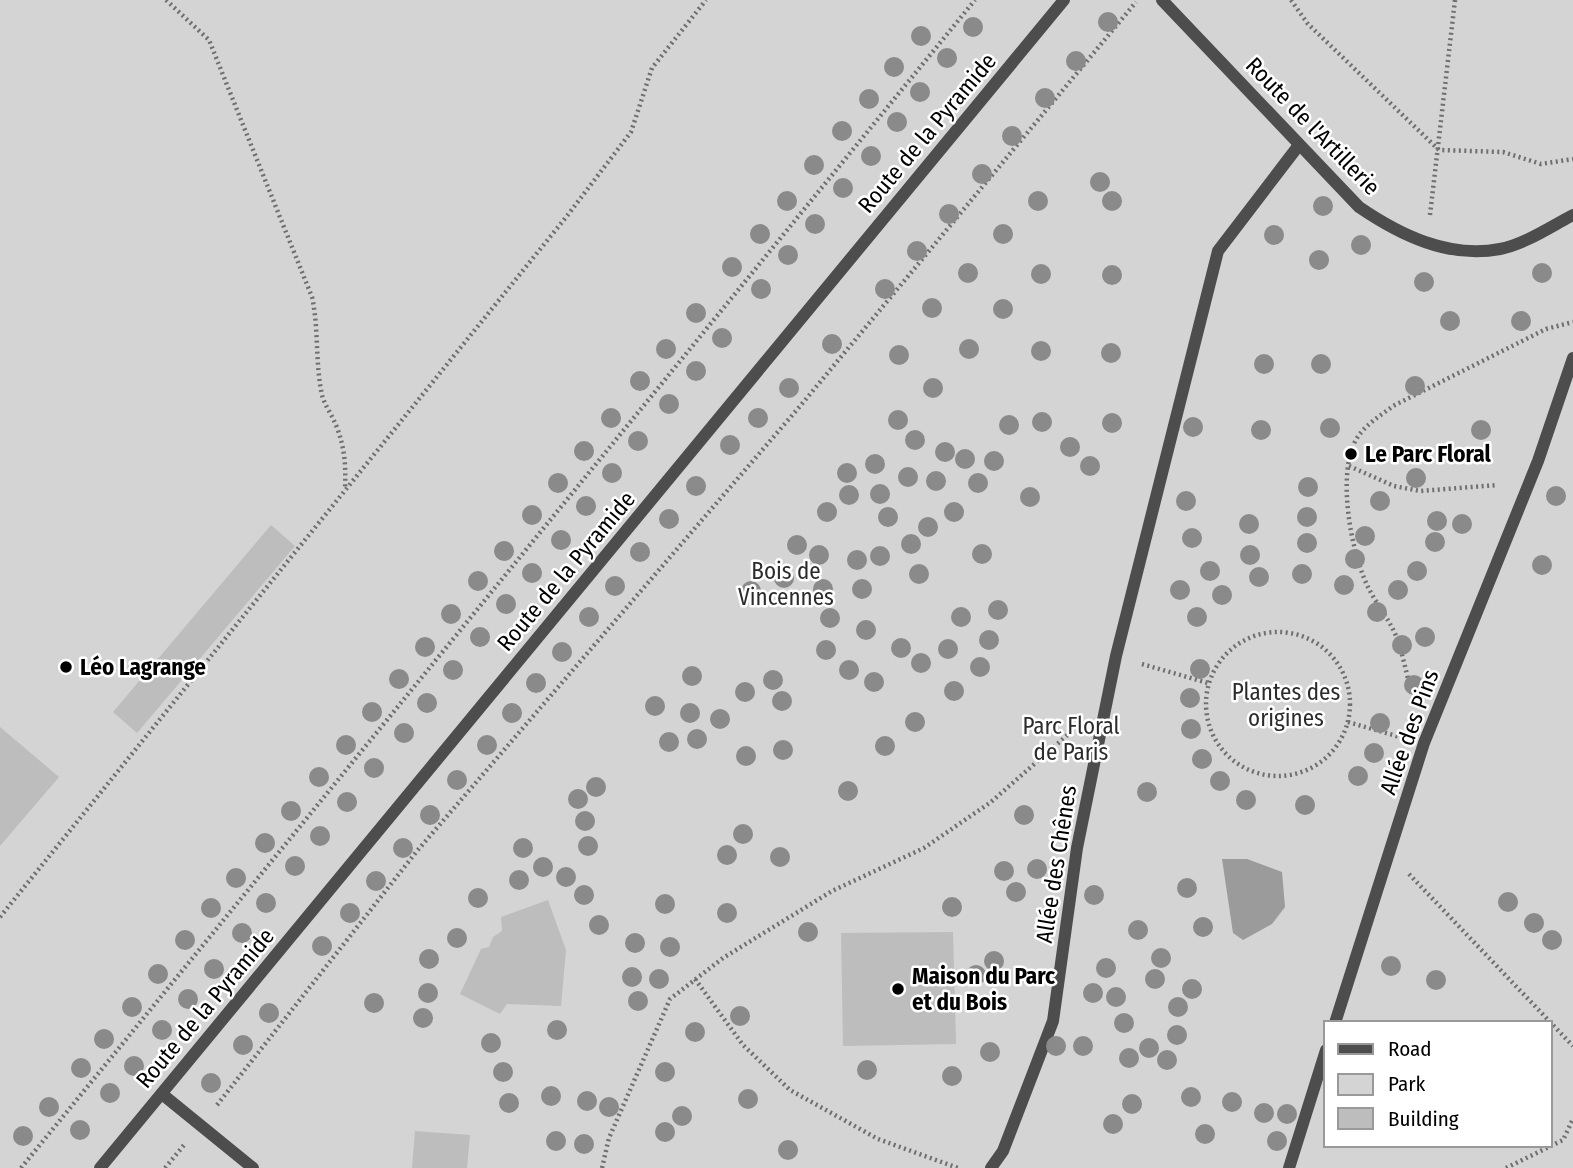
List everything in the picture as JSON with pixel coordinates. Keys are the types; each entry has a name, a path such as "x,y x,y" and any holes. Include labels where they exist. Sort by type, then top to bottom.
{"street":[{"name":"Route de la Pyramide","path":"100,1168 1064,0"},
{"name":"Route de l'Artillerie","path":"1162,0 1359,207 1391,230 1426,243 1464,249 1500,249 1573,215"},
{"name":"Allée des Chênes","path":"991,1168 1003,1151 1053,1021 1076,848 1116,656 1218,251 1299,145"},
{"name":"Allée des Pins","path":"1336,1021 1424,743 1538,461 1573,358"},
{"path":"1290,1168 1324,1057"},
{"path":"162,1094 253,1168"}],"path":[{"path":"166,0 209,40 312,297 317,318 317,356 323,398 336,423 346,455 345,491"},
{"path":"0,918 631,132 652,68 706,0"},
{"name":"Route de la Pyramide","path":"21,1168 975,0"},
{"path":"164,1168 201,1125 417,850 801,405 1138,0"},
{"path":"1291,0 1317,32 1438,150 1503,152 1541,164 1573,159"},
{"path":"1426,243 1455,0"},
{"path":"1348,722 1424,743 1398,639 1366,583 1353,542 1348,500 1349,466 1357,439 1371,422 1393,407 1535,334 1573,322"},
{"path":"1349,466 1394,486 1420,491 1461,491 1530,481"},
{"path":"1276,631 1298,634 1318,643 1335,659 1345,678 1350,700 1348,722 1339,743 1324,761 1304,772 1281,776 1259,774 1238,764 1220,748 1209,728 1206,705 1208,682 1219,662 1234,646 1253,635 1276,631"},
{"path":"1116,656 1208,682"},
{"path":"603,1168 609,1138 670,999 723,958 832,891 924,848 991,802 1107,701"},
{"path":"1389,853 1549,1021"},
{"path":"695,979 743,1045 790,1090 878,1139 958,1168"},
{"path":"1552,1024 1573,1046"},
{"path":"1552,1145 1563,1140 1573,1119"},
{"path":"1506,1168 1549,1147"}],"green space":[{"name":"Bois de Vincennes","path":"0,0 1573,0 1573,1168 0,1168"}],"shaded area":[{"path":"1222,859 1247,859 1282,872 1285,907 1272,924 1243,940 1233,933"}],"building":[{"path":"271,525 295,546 137,733 113,712"},
{"path":"0,727 59,777 0,846"},
{"path":"548,900 566,950 561,1006 507,1004 500,1014 460,994 481,949 489,947 493,937 502,931 501,917"},
{"name":"Maison du Parc et du Bois","path":"953,932 956,1044 843,1046 841,933"},
{"path":"415,1131 470,1135 467,1168 412,1168"}],"place":[{"name":"Le Parc Floral","path":"1351,454"},
{"name":"Léo Lagrange","path":"66,667"},
{"name":"Maison du Parc et du Bois","path":"898,989"}],"park label":[{"name":"Plantes des origines","path":"1286,705"},
{"name":"Parc Floral de Paris","path":"1071,739"}]}
